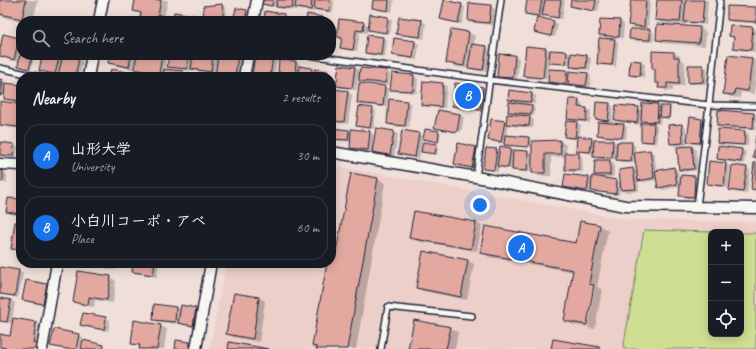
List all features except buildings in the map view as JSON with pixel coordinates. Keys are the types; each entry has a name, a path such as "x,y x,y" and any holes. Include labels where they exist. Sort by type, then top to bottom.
{"street":[{"path":"100,16 103,0"},
{"path":"254,16 257,0"},
{"path":"89,72 91,60"},
{"path":"245,72 247,60"},
{"path":"336,153 476,177 625,206 756,208"},
{"path":"0,164 16,165"},
{"path":"42,349 56,268"},
{"path":"196,349 210,268"}],"lane":[{"path":"476,177 501,0"},
{"path":"697,207 720,0"},
{"path":"336,59 490,80 709,105 756,106"},
{"path":"0,68 18,72"},
{"path":"381,349 388,307 472,316"}],"shaded area":[{"path":"336,166 628,220 756,222 756,349 210,349 225,268 336,268"}],"green space":[{"path":"644,230 708,232 708,337 744,337 744,233 756,233 756,349 623,349"}],"place":[{"name":"小白川コーポ・アベ","path":"468,96"},
{"name":"山形大学","path":"521,248"}]}
